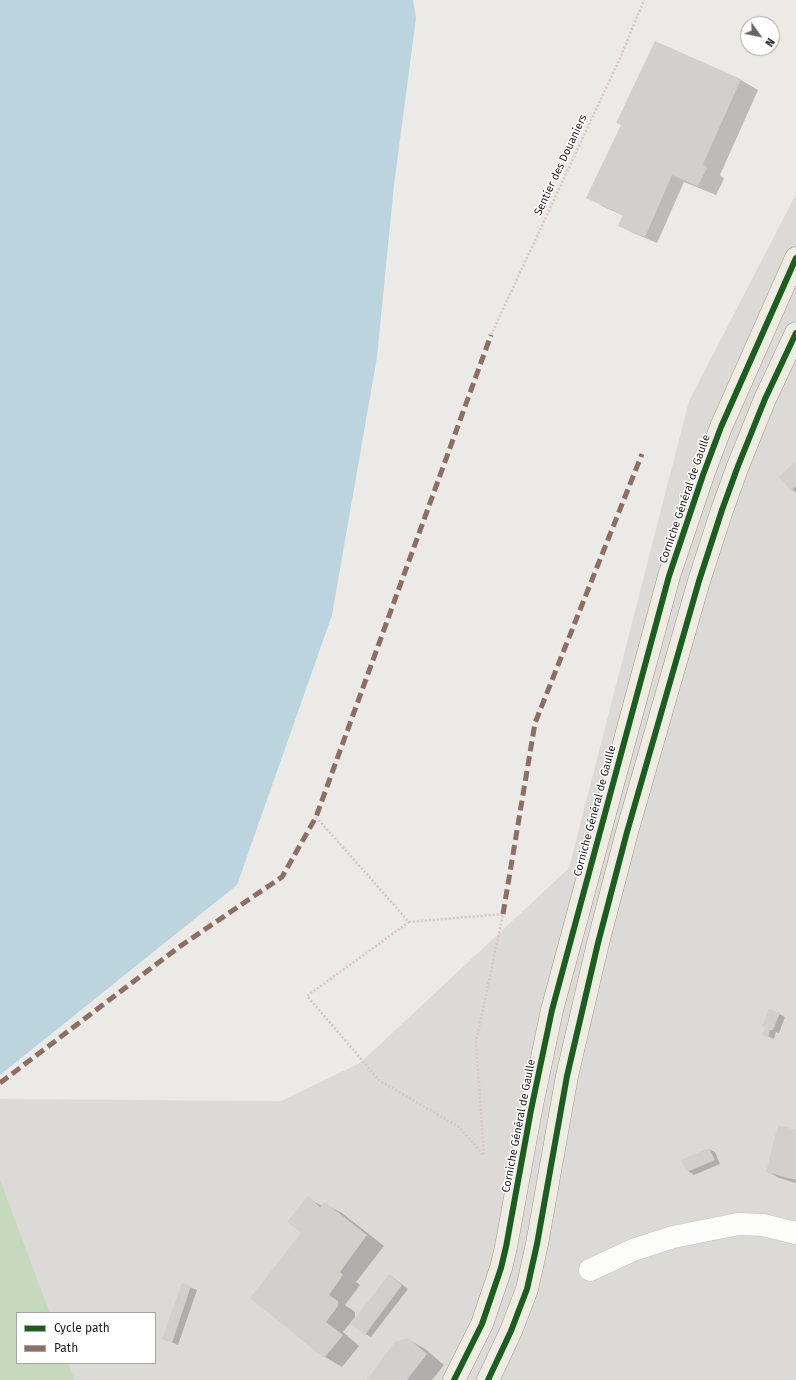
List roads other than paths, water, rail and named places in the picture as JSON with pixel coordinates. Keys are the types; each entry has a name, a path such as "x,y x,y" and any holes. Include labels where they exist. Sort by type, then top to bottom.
{"main road":[{"name":"Corniche Général de Gaulle","path":"454,1380 482,1324 501,1268 531,1110 552,1010 669,576 721,427 796,258"},
{"path":"488,1380 511,1331 527,1289 537,1244 567,1076 598,943 699,581 738,466 765,400 796,333"}],"street":[{"path":"590,1270 633,1250 673,1237 738,1224 763,1225 796,1232"}],"water":[{"path":"0,0 413,0 416,18 394,185 377,357 332,615 237,885 0,1075"}]}
